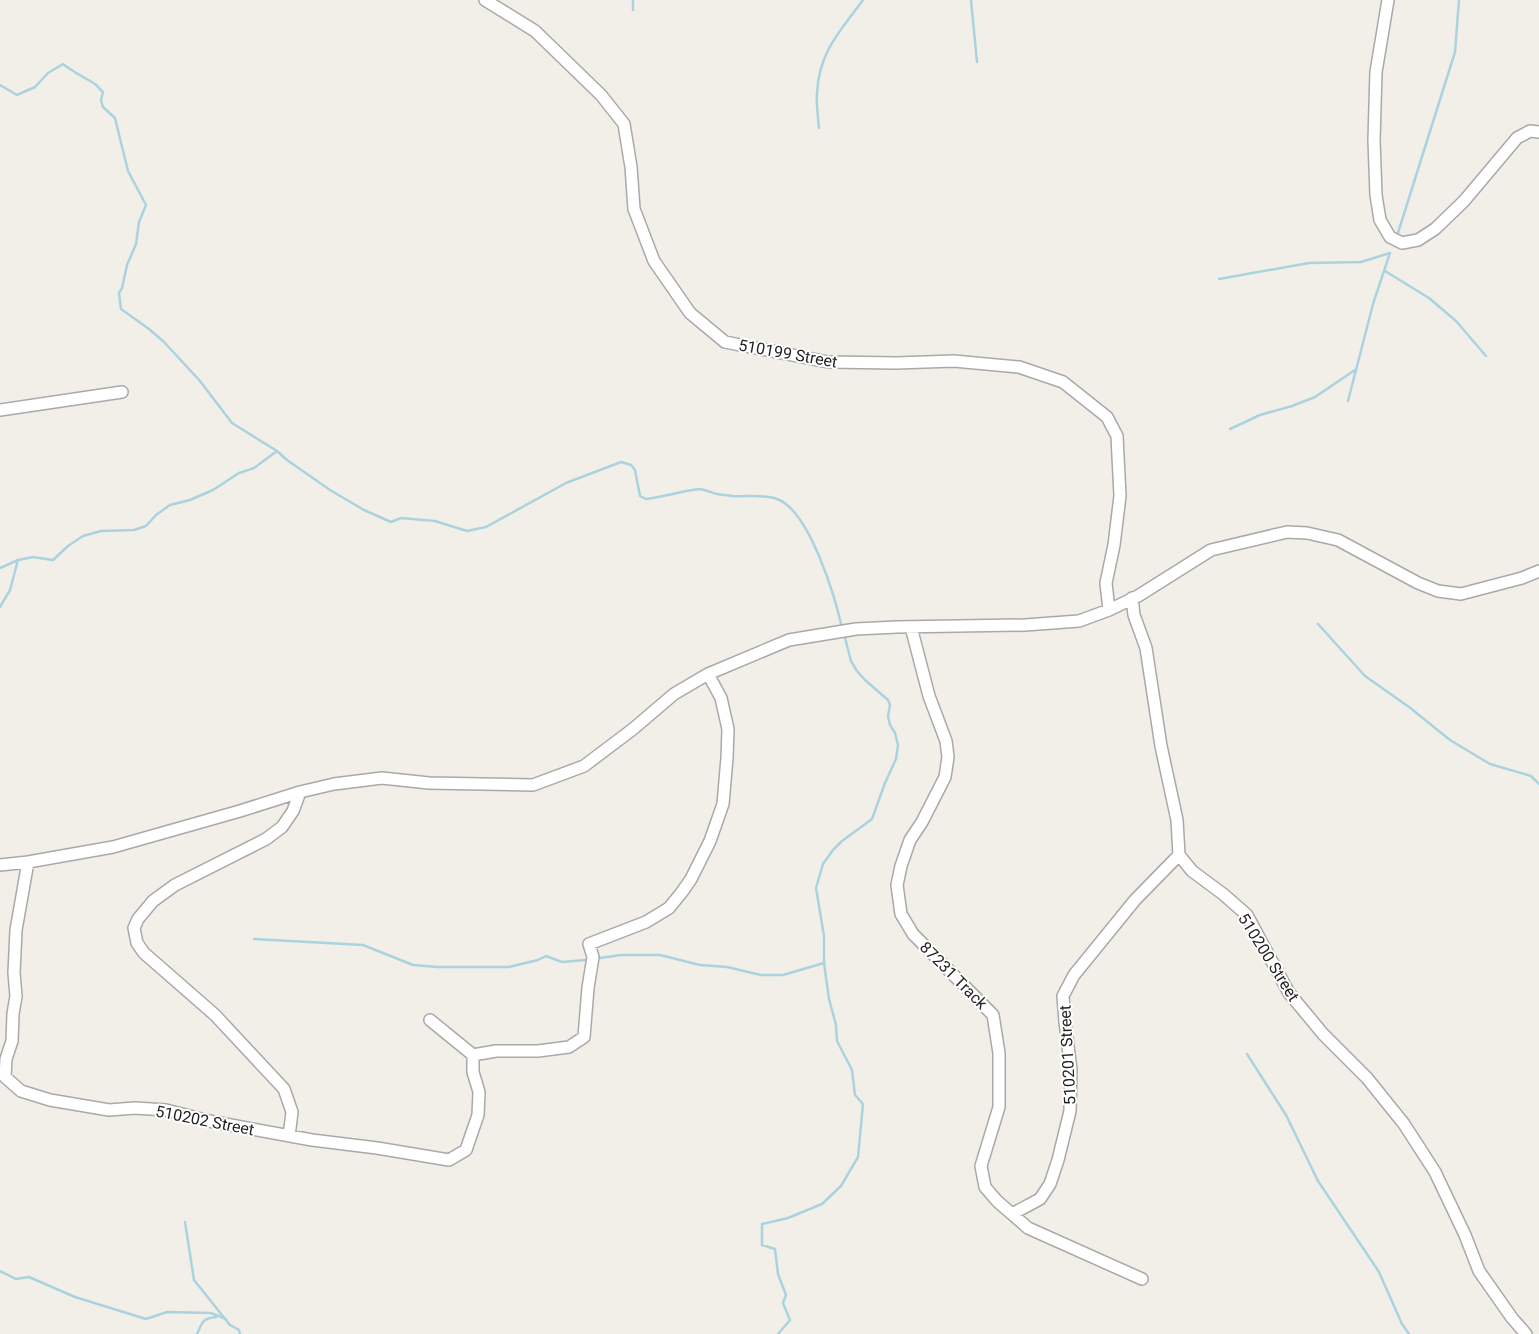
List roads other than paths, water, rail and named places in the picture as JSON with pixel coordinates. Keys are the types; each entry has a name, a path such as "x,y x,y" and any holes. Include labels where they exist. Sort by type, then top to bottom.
{"street":[{"name":"510199 Street","path":"485,0 535,31 601,95 624,124 631,167 634,210 654,261 690,313 726,342 828,362 896,363 954,361 1019,367 1063,382 1107,417 1117,436 1120,496 1114,545 1106,583 1110,610"},
{"path":"1388,0 1376,72 1374,140 1376,195 1380,220 1390,237 1402,243 1418,240 1435,229 1464,201 1517,138 1530,131 1539,132"},
{"path":"0,410 122,392"},
{"path":"0,865 113,847 300,792 334,784 382,778 429,783 533,786 584,766 674,694 708,674 789,640 856,629 1025,625 1079,620 1110,610 1138,596 1211,550 1287,532 1307,533 1338,540 1418,583 1438,591 1461,594 1522,578 1539,571"},
{"path":"1132,598 1134,615 1146,648 1161,746 1177,820 1179,856"},
{"name":"87231 Track","path":"910,627 929,696 946,741 948,757 946,777 910,840 901,866 898,885 901,914 913,934 993,1015 999,1053 999,1107 981,1166 985,1187 1028,1228 1142,1279"},
{"path":"430,1020 473,1055 496,1051 538,1051 569,1047 584,1037 592,957 589,944 646,922 669,908 690,879 710,841 722,804 728,728 721,698 708,674"},
{"path":"289,1136 292,1112 284,1090 215,1015 144,953 137,943 134,928 138,919 153,900 175,885 266,839 282,827 293,811 300,792"},
{"name":"510201 Street","path":"1012,1214 1040,1199 1050,1184 1070,1111 1071,1070 1063,996 1074,975 1129,907 1179,856"},
{"name":"510200 Street","path":"1179,856 1192,871 1247,915 1290,993 1323,1034 1367,1078 1404,1124 1434,1172 1465,1235 1479,1271 1512,1318 1526,1334"},
{"name":"510202 Street","path":"28,862 16,930 14,965 16,996 12,1041 6,1059 6,1077 21,1091 50,1100 109,1110 135,1108 166,1110 209,1121 289,1136 449,1160 466,1150 478,1115 479,1092 473,1072 473,1055"}],"waterway":[{"path":"633,0 633,10"},
{"path":"819,128 817,97 819,79 826,54 839,32 863,0"},
{"path":"971,0 977,62"},
{"path":"1397,236 1455,52 1459,0"},
{"path":"0,85 17,95 35,87 48,73 63,64 95,84 103,92 101,100 103,107 115,118 128,171 146,205 139,222 136,244 127,265 122,288 119,293 121,309 164,342 200,381 232,423 277,451 330,490 364,510 391,522 401,518 435,521 467,531 486,527 566,483 621,462 631,465 635,470 640,496 646,499 699,489 732,496 772,497 789,506 810,537 834,597 842,629"},
{"path":"1219,279 1309,263 1361,262 1390,253"},
{"path":"1348,401 1373,304 1390,253"},
{"path":"1385,271 1429,298 1456,321 1486,356"},
{"path":"1230,429 1260,415 1315,397 1355,370"},
{"path":"0,568 18,560 33,557 53,560 68,546 83,536 101,531 134,530 146,526 156,515 170,505 190,500 213,490 239,473 254,468 277,451"},
{"path":"0,607 10,590 18,560"},
{"path":"1318,624 1365,676 1409,707 1450,740 1490,764 1531,776 1539,784"},
{"path":"778,1334 790,1320 783,1303 786,1295 778,1274 775,1249 762,1245 762,1224 788,1218 822,1204 841,1186 858,1157 863,1104 855,1095 852,1070 837,1041 836,1025 829,999 824,963 824,936 816,888 823,864 833,850 872,819 896,759 898,745 895,733 890,725 888,716 890,705 888,700 857,671 851,661 844,634"},
{"path":"254,939 363,945 413,965 437,967 509,967 538,960 546,956 562,962 585,960"},
{"path":"600,958 621,955 660,955 700,965 727,967 761,975 783,975 824,963"},
{"path":"1247,1054 1286,1115 1318,1181 1379,1272 1402,1324 1409,1334"},
{"path":"185,1222 194,1280 230,1325 239,1330 240,1334"},
{"path":"0,1271 16,1279 29,1277 75,1297 146,1319 167,1312 211,1313 226,1319"},
{"path":"197,1334 203,1322 216,1317"}]}
